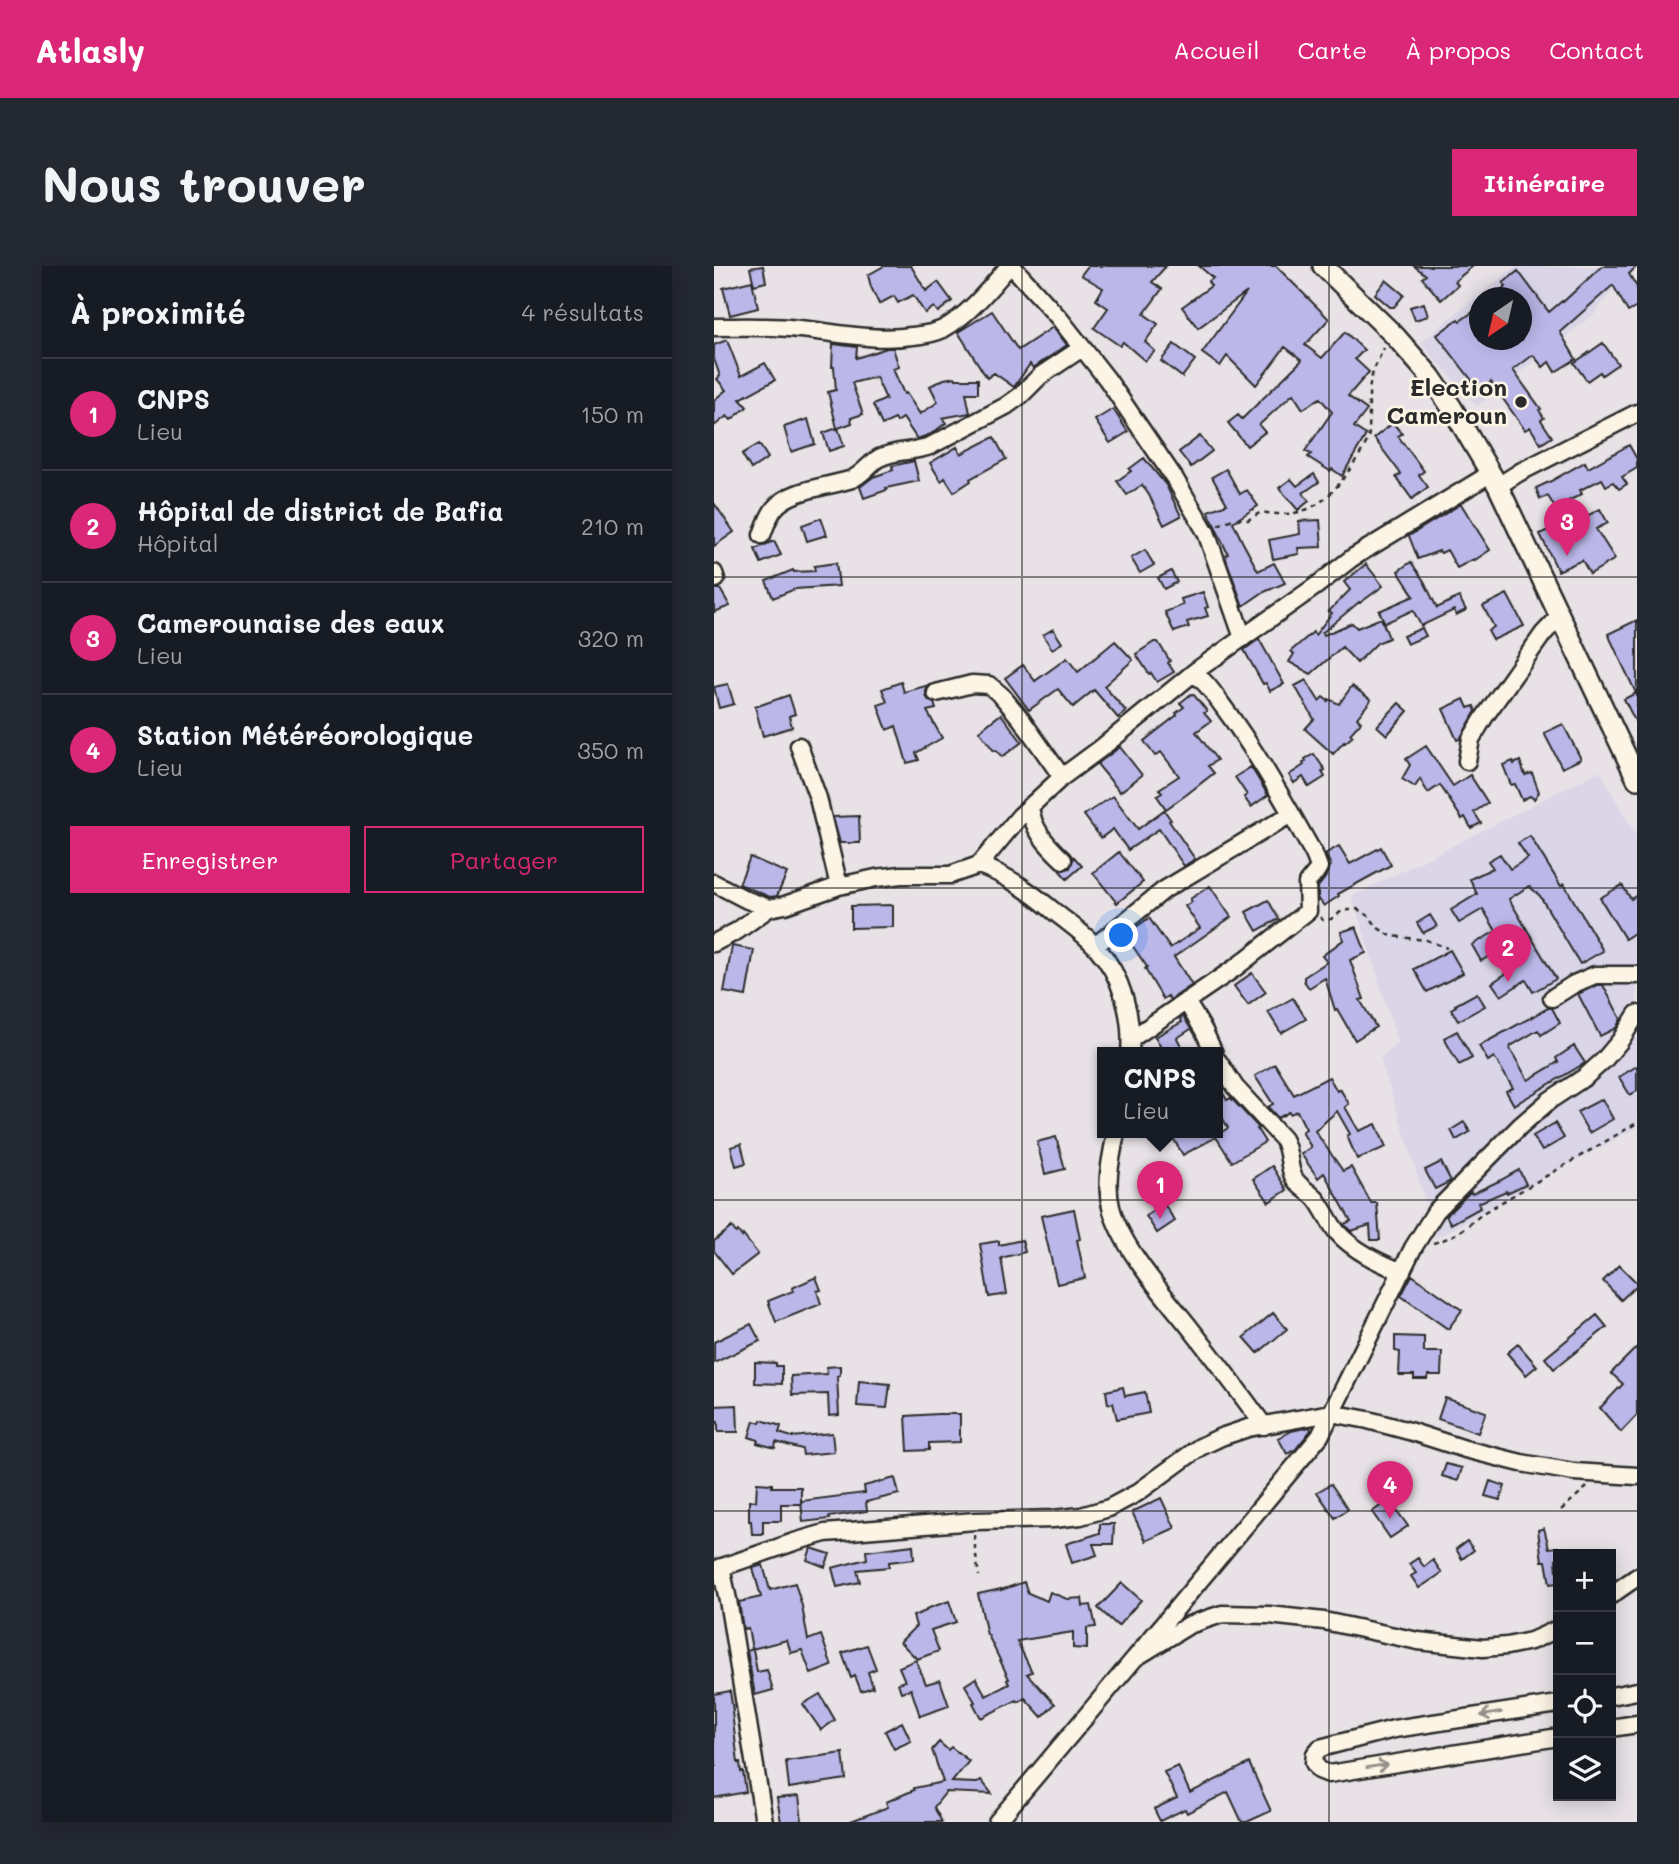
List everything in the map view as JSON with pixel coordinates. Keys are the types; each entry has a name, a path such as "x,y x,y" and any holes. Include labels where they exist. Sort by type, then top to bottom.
{"main road":[{"path":"1323,266 1395,336 1430,376 1452,408 1494,480 1637,779"}],"street":[{"path":"714,327 763,326 885,338 929,334 941,330 966,312 1010,266 1059,318 1135,418 1175,478 1206,532 1243,638"},
{"path":"762,536 773,510 783,499 852,479 881,457 930,446 1006,406 1040,376 1082,348"},
{"path":"714,943 737,931 769,908 839,886 901,875 950,875 979,865 1030,806 1062,777 1193,673 1352,558 1494,480 1520,472 1637,413"},
{"path":"1467,761 1471,739 1485,716 1542,634 1560,616"},
{"path":"1130,1046 1308,911 1307,883 1319,867 1292,814 1259,760 1209,689 1199,676 1193,673"},
{"path":"936,693 972,684 989,685 1021,719 1062,777"},
{"path":"799,746 818,798 839,886"},
{"path":"1030,806 1036,829 1048,846 1063,860"},
{"path":"1096,946 1164,890 1292,814"},
{"path":"979,865 1014,881 1096,946 1118,981 1130,1020 1130,1046"},
{"path":"714,883 769,908"},
{"path":"1552,998 1595,975 1637,975"},
{"path":"1186,1001 1211,1047"},
{"path":"997,1822 1309,1452 1320,1436 1413,1248 1436,1211 1520,1126 1604,1060 1637,1014"},
{"path":"1223,1069 1235,1087 1283,1139 1292,1175 1316,1200 1335,1230 1362,1253 1402,1272"},
{"path":"1115,1138 1109,1166 1109,1189 1111,1208 1120,1230 1149,1276 1236,1386 1264,1426"},
{"path":"764,1822 729,1600 717,1569 825,1533 1081,1516 1109,1508 1137,1493 1200,1447 1221,1437 1248,1428 1331,1413 1398,1428 1498,1458 1550,1468 1637,1476"},
{"path":"1616,1592 1637,1577"},
{"path":"1135,1658 1189,1625 1222,1614 1269,1615 1324,1621 1418,1641 1483,1648 1531,1641 1553,1631"},
{"path":"1616,1695 1637,1691"},
{"path":"1553,1705 1382,1732 1320,1748 1315,1754 1314,1763 1319,1770 1329,1774 1553,1738"},
{"path":"1616,1727 1637,1724"}],"path":[{"path":"1206,532 1235,519 1248,520 1261,512 1285,514 1307,510 1331,495 1353,465 1369,435 1371,382 1385,347 1395,336"},
{"path":"1308,911 1314,912 1323,920 1331,919 1342,911 1357,909 1391,936 1426,940 1447,948"},
{"path":"1413,1248 1445,1240 1464,1230 1482,1213 1637,1123"},
{"path":"1561,1510 1583,1492 1597,1474"},
{"path":"975,1521 979,1576"}],"shaded area":[{"path":"1516,266 1637,267 1613,289 1594,314 1477,406 1421,343 1469,303 1469,350 1532,350 1532,287 1489,287"},
{"path":"1600,771 1637,838 1637,1127 1436,1238 1380,1058 1398,1043 1351,897"}],"building":[{"path":"763,266 766,282 754,285 750,268"},
{"path":"884,266 911,266 926,291 938,282 952,301 938,312 934,307 925,313 913,295 898,303 894,296 879,304 868,275"},
{"path":"1088,266 1166,266 1152,282 1162,289 1144,314 1158,324 1145,342 1155,351 1145,361 1123,342 1120,346 1094,328 1108,308 1096,300 1103,288 1081,275"},
{"path":"1199,266 1276,266 1329,319 1305,345 1322,358 1345,332 1364,350 1355,359 1369,372 1348,396 1367,410 1354,427 1366,435 1342,476 1308,457 1311,454 1305,451 1332,412 1320,398 1303,409 1293,394 1259,425 1265,432 1247,446 1228,423 1238,415 1242,419 1302,360 1285,347 1256,385 1227,356 1220,366 1202,353 1247,292 1198,328 1182,307 1211,286 1208,282 1213,278"},
{"path":"1414,266 1473,266 1455,281 1458,285 1441,300 1422,278 1426,275"},
{"path":"1602,266 1637,266 1629,274 1637,287 1637,307 1628,312 1613,285 1560,332 1576,359 1555,372 1549,362 1543,367 1533,355 1513,370 1541,409 1539,410 1544,418 1541,420 1552,437 1541,444 1530,427 1525,430 1491,382 1480,391 1437,335 1458,319 1460,321 1469,315 1469,350 1532,350 1532,290 1549,312"},
{"path":"1518,271 1530,287 1505,287 1503,283"},
{"path":"1386,280 1404,295 1394,307 1390,307 1375,294"},
{"path":"752,281 758,308 730,315 723,288"},
{"path":"1424,303 1428,316 1415,320 1410,307"},
{"path":"992,311 1018,350 1053,327 1067,345 1033,368 1030,364 1014,387 994,373 987,378 958,332"},
{"path":"727,340 741,376 765,363 775,380 740,399 747,407 731,420 727,416 714,426 714,400 726,390 717,379 720,376 714,359 714,345"},
{"path":"1603,343 1618,364 1587,381 1574,363"},
{"path":"833,344 857,347 856,358 893,348 899,367 893,369 904,394 906,393 920,414 938,402 930,386 955,377 978,379 978,393 966,393 970,413 942,418 946,423 931,434 917,439 903,418 882,425 873,405 886,399 876,377 852,383 863,414 851,418 852,423 838,428 844,446 829,451 823,433 837,428 828,392 836,390 832,367"},
{"path":"1174,344 1195,360 1182,377 1161,361"},
{"path":"1113,409 1128,432 1110,443 1095,420"},
{"path":"808,419 815,444 791,452 784,427"},
{"path":"1393,423 1402,434 1398,436 1424,471 1419,475 1428,487 1412,499 1396,477 1401,474 1374,438"},
{"path":"1200,436 1212,451 1191,467 1179,452"},
{"path":"994,437 1006,459 970,479 971,481 954,492 945,478 941,481 930,463 957,447 961,454"},
{"path":"759,444 768,458 751,469 742,454"},
{"path":"1629,445 1637,459 1637,468 1622,477 1627,484 1619,489 1613,482 1606,486 1602,479 1580,490 1582,494 1555,508 1548,496 1540,499 1536,488 1585,462 1588,468"},
{"path":"1144,458 1166,485 1181,516 1164,525 1142,485 1127,495 1117,481"},
{"path":"914,461 919,481 886,488 887,490 864,498 860,487 873,477 893,470 892,466"},
{"path":"1226,469 1240,494 1247,490 1258,506 1233,522 1242,541 1258,571 1274,563 1285,583 1262,593 1243,606 1225,556 1228,554 1208,511 1227,504 1212,477"},
{"path":"1314,474 1319,482 1303,493 1309,501 1298,510 1279,488 1291,479 1297,486"},
{"path":"714,503 734,532 714,546"},
{"path":"1461,504 1490,550 1457,568 1447,550 1418,559 1409,536"},
{"path":"1600,509 1608,523 1596,529 1615,559 1590,574 1582,560 1558,571 1540,534 1566,521 1568,526"},
{"path":"821,518 827,535 807,541 802,525"},
{"path":"1320,520 1322,547 1298,548 1299,554 1273,559 1269,540 1300,534 1299,521"},
{"path":"774,541 781,555 761,563 755,549"},
{"path":"1145,550 1154,565 1140,573 1131,558"},
{"path":"1411,562 1437,608 1459,597 1466,610 1456,615 1454,610 1421,626 1413,610 1385,623 1379,611 1414,596 1398,571"},
{"path":"836,563 839,586 795,589 773,598 766,581 793,570 815,571 814,566"},
{"path":"1366,564 1383,586 1322,633 1324,635 1352,623 1357,628 1381,618 1389,638 1377,643 1357,663 1342,647 1311,674 1289,662 1294,654 1291,651 1313,632 1315,635 1332,613 1329,611 1350,590 1344,582"},
{"path":"1171,571 1177,582 1164,589 1158,578"},
{"path":"714,589 720,589 730,606 714,612"},
{"path":"1203,592 1208,616 1187,622 1189,627 1174,632 1165,612 1183,605 1181,599"},
{"path":"1507,594 1524,626 1493,640 1488,631 1494,627 1483,606"},
{"path":"1637,620 1637,725 1624,699 1636,693 1608,634"},
{"path":"1422,628 1426,636 1407,644 1403,636"},
{"path":"1053,629 1062,643 1052,649 1043,635"},
{"path":"1259,639 1284,684 1270,691 1266,683 1263,684 1244,650"},
{"path":"1115,641 1133,660 1104,686 1126,711 1118,718 1094,690 1073,707 1058,689 1029,710 1005,678 1023,665 1035,681 1067,658 1078,672"},
{"path":"1158,642 1174,672 1157,682 1136,654"},
{"path":"1306,680 1319,701 1323,697 1339,704 1352,686 1371,700 1357,718 1361,722 1350,734 1353,736 1333,754 1305,729 1314,719 1295,686"},
{"path":"901,682 904,692 929,685 926,696 936,709 927,711 942,738 916,753 919,760 907,763 896,726 887,730 878,705 887,702 882,689"},
{"path":"728,684 734,704 719,708 714,687"},
{"path":"1191,694 1207,711 1204,713 1211,721 1196,732 1217,760 1208,766 1214,773 1166,809 1157,796 1162,793 1159,789 1179,776 1161,752 1155,756 1144,741 1177,715 1184,707 1180,703"},
{"path":"789,695 795,714 789,716 792,727 763,736 755,707"},
{"path":"1464,699 1468,708 1474,706 1476,711 1457,740 1443,709"},
{"path":"1399,703 1408,711 1387,735 1377,726"},
{"path":"1001,714 1022,742 1002,757 979,731"},
{"path":"1563,724 1581,759 1562,768 1544,733"},
{"path":"1426,746 1453,786 1470,775 1488,803 1474,812 1481,823 1471,828 1440,785 1428,793 1420,779 1415,787 1402,779 1410,765 1406,759"},
{"path":"1120,747 1142,775 1120,792 1097,764"},
{"path":"1314,754 1325,770 1322,772 1325,777 1309,787 1303,777 1294,783 1289,775"},
{"path":"1513,761 1514,764 1520,761 1525,775 1532,773 1539,792 1534,799 1530,796 1522,800 1515,784 1511,785 1503,765"},
{"path":"1251,767 1268,795 1251,807 1244,797 1247,795 1235,777"},
{"path":"1113,796 1138,829 1164,810 1195,859 1184,866 1159,829 1128,850 1113,829 1101,838 1084,815"},
{"path":"859,816 860,843 840,843 833,817"},
{"path":"1530,836 1561,886 1564,884 1603,951 1580,964 1540,896 1529,886 1509,899 1556,979 1533,992 1526,980 1501,996 1492,983 1517,966 1506,947 1481,961 1472,945 1496,931 1483,909 1459,923 1451,910 1477,894 1470,879 1493,868 1488,861 1500,854 1510,869 1528,858 1518,843"},
{"path":"1339,846 1350,864 1381,847 1391,865 1338,894 1339,896 1324,906 1318,898 1318,887 1331,865 1325,854"},
{"path":"1119,852 1143,882 1117,903 1093,873"},
{"path":"750,857 787,873 777,896 770,897 739,884"},
{"path":"1074,857 1082,866 1067,879 1060,871 1070,868"},
{"path":"1622,885 1631,899 1637,895 1637,931 1625,939 1600,898"},
{"path":"1210,886 1231,917 1174,957 1192,985 1170,1000 1168,996 1163,999 1145,969 1147,967 1125,935 1149,918 1170,948 1200,928 1185,906 1192,902 1190,899"},
{"path":"1268,900 1279,919 1257,931 1246,912"},
{"path":"893,905 893,927 851,928 851,906"},
{"path":"1430,915 1437,926 1423,933 1417,923"},
{"path":"1356,927 1366,953 1350,960 1364,999 1360,1000 1376,1027 1355,1040 1337,1009 1335,1010 1325,978 1309,988 1304,977 1327,962 1322,956 1343,940 1341,932"},
{"path":"732,946 754,950 746,996 724,992"},
{"path":"1450,950 1463,973 1427,992 1414,969"},
{"path":"1252,973 1266,992 1248,1005 1234,986"},
{"path":"1603,985 1621,1019 1616,1028 1600,1036 1578,994"},
{"path":"1477,993 1485,1006 1458,1021 1451,1009"},
{"path":"1293,998 1306,1019 1281,1033 1268,1012"},
{"path":"1552,1008 1560,1023 1541,1035 1538,1030 1510,1049 1528,1080 1558,1062 1556,1058 1574,1046 1585,1063 1514,1105 1506,1091 1513,1088 1494,1057 1488,1061 1479,1046"},
{"path":"1183,1016 1191,1029 1177,1038 1182,1047 1161,1047 1155,1037 1182,1022 1180,1018"},
{"path":"1457,1031 1472,1058 1459,1065 1444,1038"},
{"path":"1275,1064 1294,1095 1329,1077 1349,1104 1345,1107 1359,1131 1376,1124 1386,1147 1357,1159 1347,1136 1350,1134 1337,1111 1315,1131 1343,1171 1351,1167 1371,1203 1377,1203 1380,1240 1371,1240 1370,1225 1351,1231 1344,1224 1351,1221 1324,1173 1318,1178 1301,1154 1311,1147 1302,1132 1306,1129 1297,1111 1278,1118 1268,1107 1273,1104 1255,1076"},
{"path":"1637,1066 1637,1091 1630,1095 1619,1077"},
{"path":"1223,1093 1227,1100 1231,1098 1259,1128 1257,1129 1265,1142 1232,1162 1217,1138 1223,1138 1223,1131 1228,1128 1223,1119"},
{"path":"1602,1099 1613,1119 1589,1133 1577,1112"},
{"path":"1464,1122 1470,1132 1456,1140 1451,1130"},
{"path":"1555,1123 1564,1138 1542,1151 1533,1136"},
{"path":"1056,1137 1065,1169 1045,1174 1037,1142"},
{"path":"1173,1138 1214,1138 1183,1155"},
{"path":"741,1144 746,1163 736,1166 731,1147"},
{"path":"1441,1162 1451,1181 1435,1189 1425,1170"},
{"path":"1272,1166 1287,1190 1269,1202 1253,1179"},
{"path":"1519,1170 1526,1184 1478,1203 1480,1208 1451,1224 1446,1216 1468,1194"},
{"path":"1164,1204 1175,1221 1157,1233 1146,1216"},
{"path":"1074,1209 1085,1278 1057,1284 1041,1216"},
{"path":"732,1227 736,1233 738,1231 742,1237 743,1235 758,1254 732,1274 714,1251 714,1241"},
{"path":"1022,1240 1025,1252 1001,1258 1007,1294 989,1297 980,1244 999,1241 999,1245"},
{"path":"1619,1265 1637,1283 1621,1300 1603,1281"},
{"path":"1412,1275 1462,1310 1448,1329 1401,1296"},
{"path":"816,1277 821,1290 817,1291 821,1304 776,1322 768,1301 793,1291 792,1288"},
{"path":"1273,1313 1287,1329 1258,1353 1244,1337"},
{"path":"1597,1315 1607,1327 1554,1369 1545,1358"},
{"path":"751,1324 760,1341 714,1363 714,1342"},
{"path":"1395,1336 1424,1337 1424,1352 1442,1352 1441,1375 1414,1379 1414,1375 1399,1375 1400,1352 1395,1351"},
{"path":"1518,1344 1537,1366 1526,1375 1507,1353"},
{"path":"1637,1347 1637,1415 1621,1432 1600,1408 1623,1384 1611,1373"},
{"path":"755,1362 782,1366 782,1384 755,1383"},
{"path":"840,1366 840,1375 837,1376 839,1415 829,1416 828,1394 792,1395 791,1376 827,1374 826,1367"},
{"path":"859,1381 890,1384 887,1408 857,1406"},
{"path":"1123,1387 1125,1396 1145,1392 1149,1413 1117,1419 1113,1403 1108,1404 1106,1391"},
{"path":"1445,1398 1486,1412 1478,1433 1438,1419"},
{"path":"737,1405 738,1432 718,1432 718,1422 714,1422 714,1406"},
{"path":"960,1414 960,1442 929,1443 929,1450 908,1451 906,1416"},
{"path":"761,1420 781,1426 779,1433 792,1437 832,1433 834,1452 803,1455 802,1449 776,1442 775,1448 757,1443 758,1440 749,1437 754,1421 760,1423"},
{"path":"1310,1427 1311,1430 1295,1450 1287,1454 1278,1438 1291,1431"},
{"path":"1446,1464 1462,1468 1458,1481 1442,1476"},
{"path":"895,1478 899,1494 866,1502 867,1511 803,1522 801,1501 865,1493 864,1486"},
{"path":"1490,1481 1505,1486 1500,1500 1485,1496"},
{"path":"757,1483 772,1484 772,1487 801,1487 801,1504 781,1504 781,1521 763,1521 763,1534 752,1534 749,1521 749,1501 756,1501"},
{"path":"1331,1484 1348,1509 1335,1518 1317,1492"},
{"path":"1161,1498 1175,1528 1146,1541 1132,1512"},
{"path":"1389,1500 1408,1526 1390,1538 1372,1512"},
{"path":"1100,1524 1114,1524 1113,1544 1093,1544 1097,1555 1072,1563 1066,1544 1100,1533"},
{"path":"1544,1528 1549,1548 1558,1547 1553,1549 1553,1584 1550,1584 1546,1561 1542,1561 1538,1530"},
{"path":"1467,1541 1474,1550 1462,1559 1456,1549"},
{"path":"913,1545 914,1559 889,1562 889,1567 857,1570 860,1582 837,1587 832,1568 867,1559 866,1551"},
{"path":"811,1548 830,1554 825,1567 807,1560"},
{"path":"1418,1558 1424,1567 1433,1560 1442,1573 1419,1588 1411,1576 1416,1573 1409,1564"},
{"path":"763,1565 770,1590 795,1583 808,1640 821,1635 832,1666 811,1674 802,1650 791,1653 787,1640 752,1649 748,1628 743,1629 739,1602 761,1597 753,1568"},
{"path":"1024,1582 1028,1593 1047,1601 1050,1592 1067,1599 1082,1598 1083,1606 1091,1605 1096,1627 1087,1628 1087,1649 1073,1648 1073,1632 1017,1641 1032,1672 1027,1674 1055,1704 1042,1717 1025,1698 981,1718 965,1685 976,1678 986,1696 1009,1684 1009,1679 987,1635 978,1594"},
{"path":"1122,1583 1141,1600 1118,1626 1098,1608"},
{"path":"949,1601 956,1622 931,1630 939,1651 917,1659 900,1642 916,1626 913,1616"},
{"path":"867,1645 876,1669 868,1672 873,1687 861,1691 855,1676 851,1678 842,1653"},
{"path":"753,1649 757,1672 767,1670 773,1690 755,1695 747,1651"},
{"path":"916,1660 926,1684 940,1680 949,1706 920,1716 911,1689 901,1692 898,1683 905,1681 899,1667"},
{"path":"730,1691 738,1763 740,1762 741,1772 743,1771 746,1792 714,1798 714,1694"},
{"path":"820,1694 835,1720 821,1730 803,1704"},
{"path":"902,1722 911,1741 894,1749 885,1731"},
{"path":"939,1742 948,1750 951,1747 969,1761 952,1782 977,1783 981,1780 992,1794 946,1792 934,1807 942,1822 851,1822 888,1807 886,1802 914,1788 943,1782 932,1750"},
{"path":"843,1753 846,1779 789,1788 786,1761"},
{"path":"1249,1763 1271,1811 1242,1822 1228,1792 1187,1813 1185,1809 1160,1821 1154,1809 1177,1798 1164,1772 1178,1766 1190,1793"},
{"path":"799,1796 802,1821 781,1822 777,1798"}],"place":[{"name":"Election Cameroun","path":"1521,402"},
{"name":"Camerounaise des eaux","path":"1567,556"},
{"name":"Hôpital de district de Bafia","path":"1508,982"},
{"name":"CNPS","path":"1160,1219"},
{"name":"Station Météréorologique","path":"1390,1519"}]}
